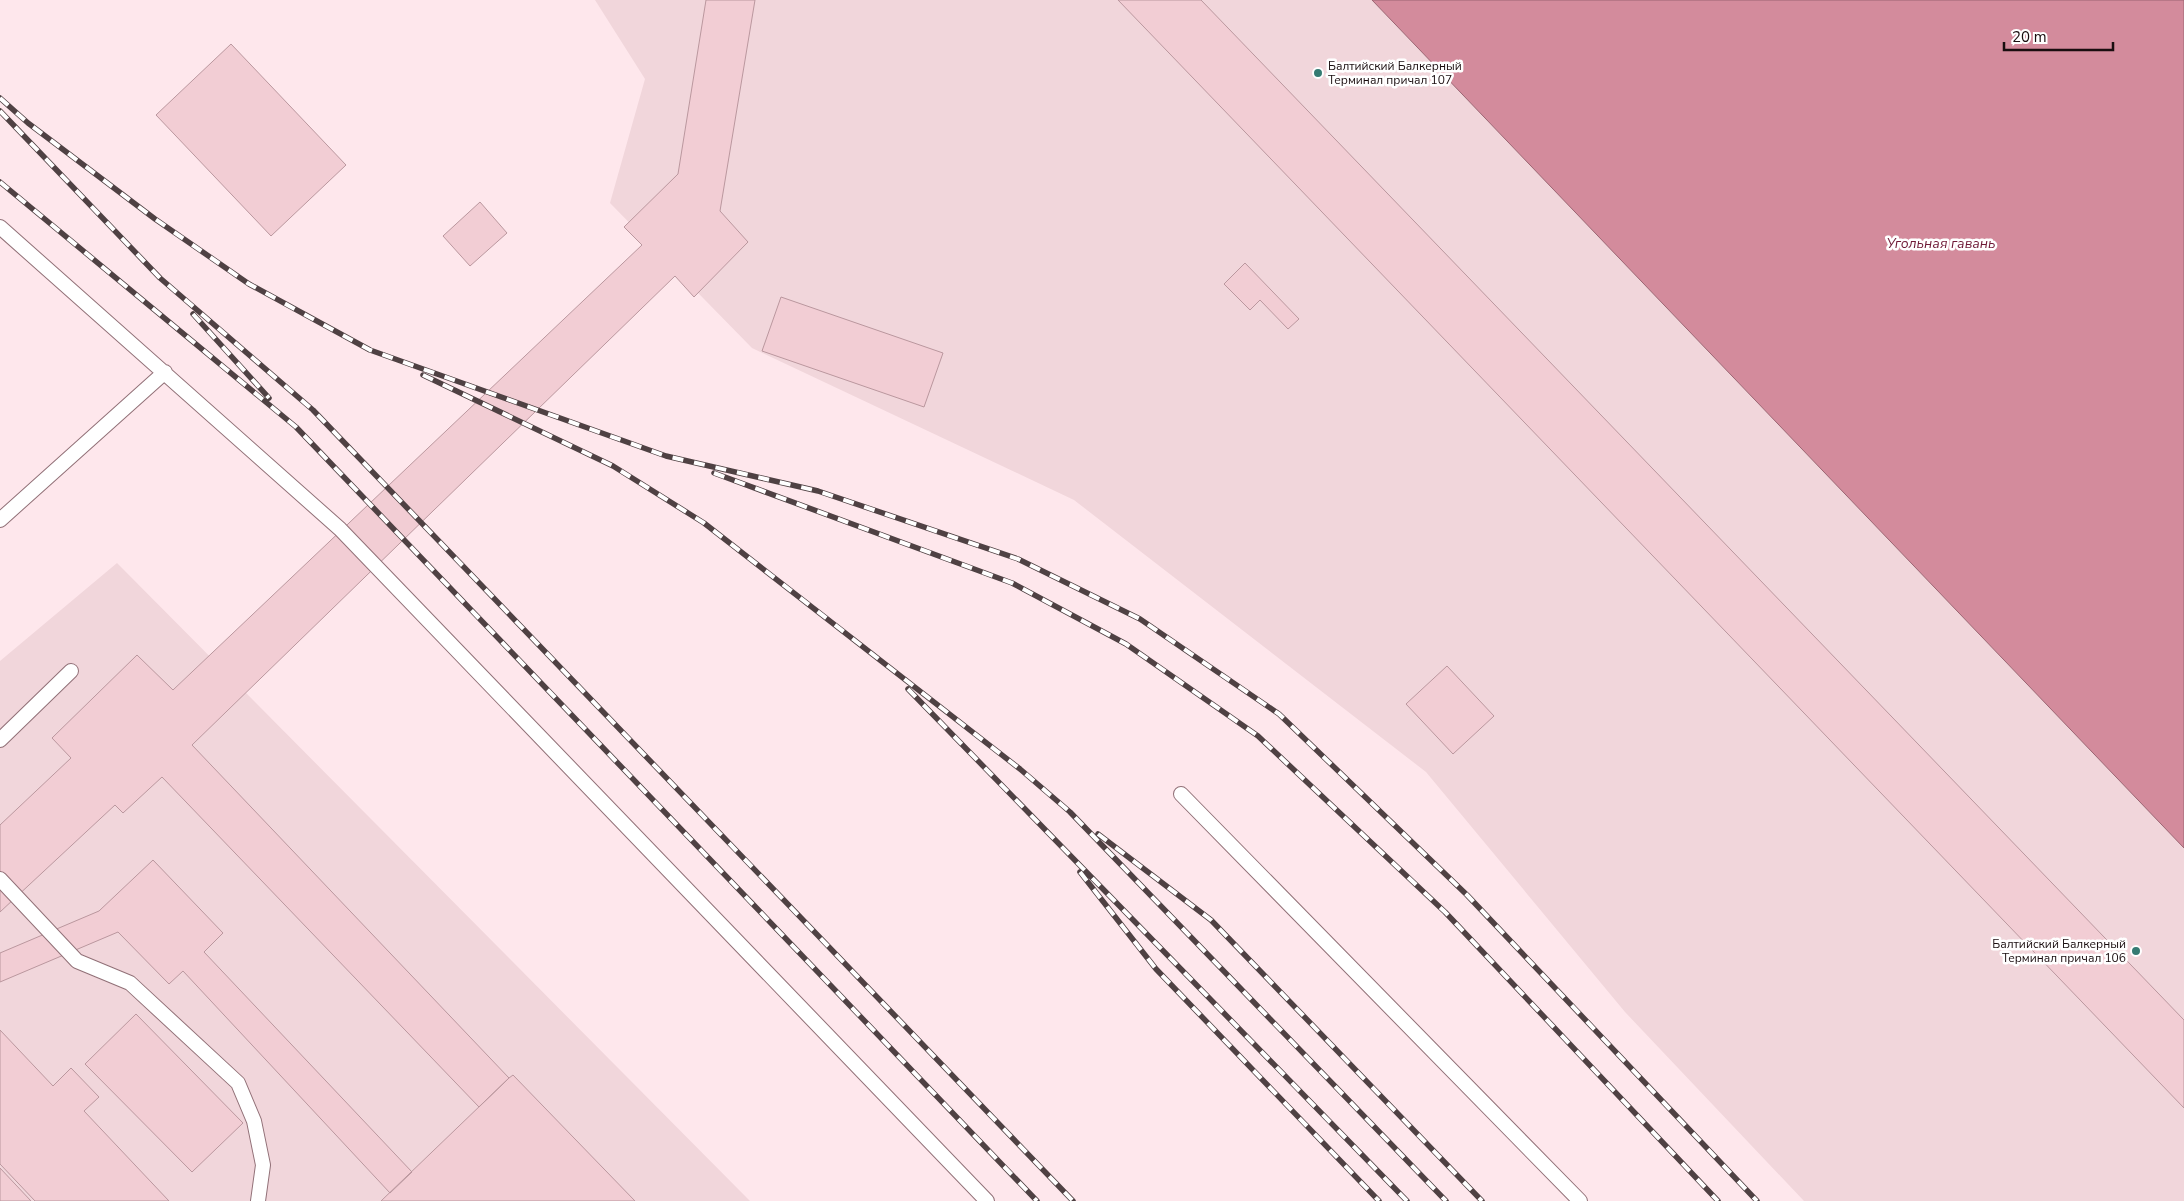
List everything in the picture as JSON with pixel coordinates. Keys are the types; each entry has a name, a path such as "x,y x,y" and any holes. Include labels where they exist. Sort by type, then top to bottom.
{"lane":[{"path":"0,227 340,529 987,1201"},
{"path":"0,520 165,372"},
{"path":"0,740 71,671"},
{"path":"1181,794 1580,1201"},
{"path":"0,879 77,961 130,983 238,1083 254,1121 263,1165 258,1201"}],"shaded area":[{"path":"595,0 1372,0 2184,848 2184,1201 1804,1201 1625,1012 1426,772 1074,500 752,348 610,203 645,79"},
{"path":"117,563 750,1201 0,1201 0,661"}],"water":[{"name":"Угольная гавань","path":"1372,0 2184,0 2184,848"}],"building":[{"path":"706,0 755,0 720,211 748,242 694,297 675,276 192,745 509,1078 479,1107 162,777 123,813 115,805 0,912 0,825 71,758 52,738 137,655 173,690 642,245 624,227 678,174"},
{"path":"1118,0 1201,0 2184,1020 2184,1108"},
{"path":"231,44 346,165 271,236 156,115"},
{"path":"480,202 507,233 470,266 443,236"},
{"path":"1245,263 1299,319 1288,329 1260,300 1250,310 1224,284"},
{"path":"781,297 943,353 924,407 762,351"},
{"path":"1447,666 1494,716 1453,754 1406,704"},
{"path":"153,860 223,933 204,952 412,1172 390,1193 183,971 169,984 118,932 0,982 0,953 99,911"},
{"path":"136,1014 243,1123 192,1172 85,1064"},
{"path":"0,1030 53,1086 71,1068 99,1097 84,1111 169,1201 35,1201 0,1164"},
{"path":"513,1075 635,1201 381,1201 509,1078"},
{"path":"0,1168 31,1201 0,1201"}],"railway":[{"path":"0,98 28,123 155,219 249,284 370,350 666,456 818,491 1018,559 1140,619 1279,714 1467,895 1757,1201"},
{"path":"0,111 160,278 313,410 1073,1201"},
{"path":"0,182 296,427 1037,1201"},
{"path":"193,314 269,398"},
{"path":"423,375 613,466 704,523 1020,769 1070,812 1446,1201"},
{"path":"714,473 1012,583 1126,644 1258,736 1445,912 1718,1201"},
{"path":"908,689 1407,1201"},
{"path":"1098,834 1211,920 1482,1201"},
{"path":"1080,872 1156,969 1379,1201"}],"place":[{"name":"Балтийский Балкерный Терминал причал 107","path":"1318,73"},
{"name":"Балтийский Балкерный Терминал причал 106","path":"2136,951"}]}
